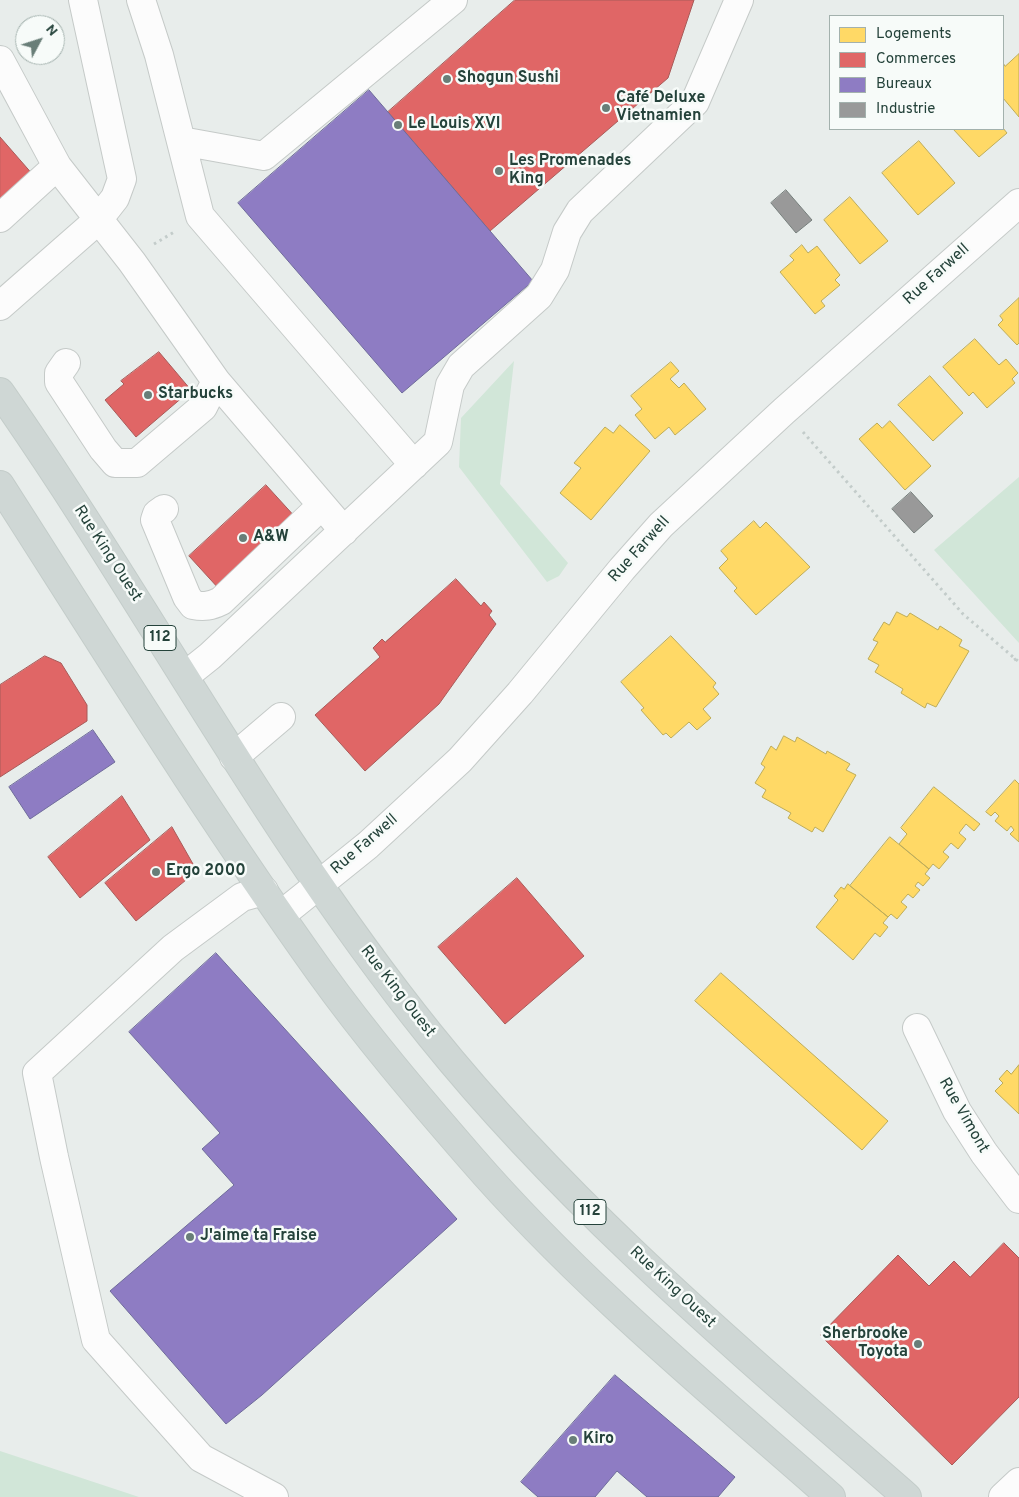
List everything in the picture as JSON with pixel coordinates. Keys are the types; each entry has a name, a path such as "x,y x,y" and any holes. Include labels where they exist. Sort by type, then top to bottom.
{"main road":[{"name":"Rue King Ouest","path":"0,392 52,468 185,676 277,826 358,942 430,1036 499,1117 580,1202 715,1329 907,1497"},
{"path":"0,485 174,758 264,891 322,974 420,1098 472,1160 533,1225 685,1369 831,1497"}],"street":[{"path":"0,306 97,220 115,198 122,179 84,0"},
{"path":"141,0 159,55 200,216 414,465"},
{"path":"181,141 264,156 453,0"},
{"path":"185,676 210,656 438,442 450,385 462,366 539,296 555,270 567,232 580,211 695,102 739,0"},
{"path":"0,60 57,166 97,220 132,262 216,381 321,506 344,530"},
{"path":"0,218 57,166"},
{"name":"Rue Farwell","path":"281,915 368,845 455,765 520,693 661,525 784,411 1019,203"},
{"path":"66,363 59,373 59,382 102,449 114,463 137,463 203,406 216,381"},
{"path":"164,509 157,514 155,520 187,597 193,605 212,606 220,601 321,506"},
{"path":"234,757 281,717"},
{"path":"264,891 242,897 173,948 37,1073 54,1157 96,1340 200,1458 274,1497"},
{"name":"Rue Vimont","path":"917,1028 957,1111 984,1153 1019,1199"},
{"path":"1003,1497 1019,1482"}],"path":[{"path":"152,245 177,230"},
{"path":"784,411 963,614 1014,660 1019,662"},
{"path":"1014,660 1019,657"}],"green space":[{"path":"514,361 500,484 568,563 559,576 547,582 459,467 461,418"},
{"path":"1019,477 1019,643 934,550"},
{"path":"0,1451 139,1497 0,1497"}],"building: Logements":[{"path":"1019,54 1019,117 1004,99 1004,64 1005,66"},
{"path":"1004,129 1007,133 979,157 954,130"},
{"path":"919,141 955,183 918,215 882,173"},
{"path":"850,197 888,241 860,264 824,220"},
{"path":"802,245 808,253 817,246 840,275 835,280 840,285 821,301 825,306 815,314 780,272 794,260 790,256"},
{"path":"1019,298 1019,343 1017,345 998,325 1003,320 1000,316"},
{"path":"975,339 999,365 1006,359 1018,373 1012,379 1015,383 987,408 973,392 969,396 943,367"},
{"path":"671,362 679,371 670,379 679,388 684,383 706,409 675,435 669,427 655,439 635,415 642,409 631,396"},
{"path":"930,376 963,413 933,441 898,405"},
{"path":"890,421 931,466 905,490 859,439 877,423 882,428"},
{"path":"620,425 650,451 591,520 560,493 581,468 574,463 605,427 613,433"},
{"path":"754,521 760,528 766,522 810,567 756,615 734,591 737,588 719,568 728,559 721,551"},
{"path":"897,612 907,617 910,613 938,630 940,626 962,640 959,646 969,651 936,707 927,703 925,708 901,693 903,689 875,672 879,665 868,659 878,642 873,640 884,622 889,625"},
{"path":"671,636 716,683 713,687 719,694 703,709 711,718 697,730 689,722 671,738 666,733 663,735 641,710 644,708 621,682"},
{"path":"784,736 795,742 797,737 826,754 827,751 850,764 846,770 856,775 823,832 815,827 812,832 788,818 791,813 762,797 766,790 755,783 765,767 761,764 771,746 776,750"},
{"path":"1015,780 1019,784 1019,842 1010,834 1014,830 1011,826 1007,831 995,821 999,816 995,812 991,816 986,812"},
{"path":"934,787 980,824 974,831 966,824 959,833 966,839 958,849 951,843 943,852 949,857 939,869 933,864 929,869 899,844 907,834 901,828"},
{"path":"890,837 929,869 925,874 930,878 923,886 918,882 915,886 920,890 913,898 908,894 901,902 907,907 897,919 891,914 888,917 850,886"},
{"path":"848,884 888,917 883,923 888,927 880,937 875,933 853,960 816,927 838,900 834,896 841,887 844,889"},
{"path":"721,973 888,1121 862,1150 695,1001"},
{"path":"1019,1065 1019,1114 995,1091 1003,1083 999,1079 1007,1070 1011,1074"}],"building: Commerces":[{"name":"Les Promenades King","path":"515,0 694,0 668,78 490,231 388,112"},
{"path":"0,137 34,176 0,206"},
{"name":"Starbucks","path":"159,352 191,390 136,437 105,400 124,384 121,381"},
{"name":"A&W","path":"266,485 297,519 220,590 189,556"},
{"path":"456,579 481,606 484,602 492,611 489,615 496,624 439,704 365,771 315,715 380,657 373,648 382,639 385,642"},
{"path":"45,656 61,663 87,705 87,721 0,777 0,685"},
{"path":"122,796 150,840 80,898 48,857"},
{"name":"Ergo 2000","path":"172,827 197,871 136,921 105,883"},
{"path":"517,878 584,956 505,1024 438,947"},
{"path":"1004,1243 1019,1258 1019,1397 952,1465 820,1335 898,1255 929,1286 954,1261 970,1277"}],"building: Bureaux":[{"path":"369,90 533,281 402,393 238,203"},
{"path":"93,730 115,762 30,819 9,787"},
{"path":"216,953 457,1219 262,1395 226,1424 110,1291 234,1185 202,1149 220,1133 129,1032"},
{"path":"615,1375 735,1477 718,1497 647,1497 617,1471 595,1497 538,1497 521,1482"}],"building: Industrie":[{"path":"786,190 812,220 796,233 771,203"},
{"path":"911,492 933,516 914,533 892,509"}],"place":[{"name":"Shogun Sushi","path":"447,79"},
{"name":"Café Deluxe Vietnamien","path":"606,108"},
{"name":"Le Louis XVI","path":"398,125"},
{"name":"Les Promenades King","path":"499,171"},
{"name":"Starbucks","path":"148,395"},
{"name":"A&W","path":"243,538"},
{"name":"Ergo 2000","path":"156,872"},
{"name":"J'aime ta Fraise","path":"190,1237"},
{"name":"Sherbrooke Toyota","path":"918,1344"},
{"name":"Kiro","path":"573,1440"}]}
